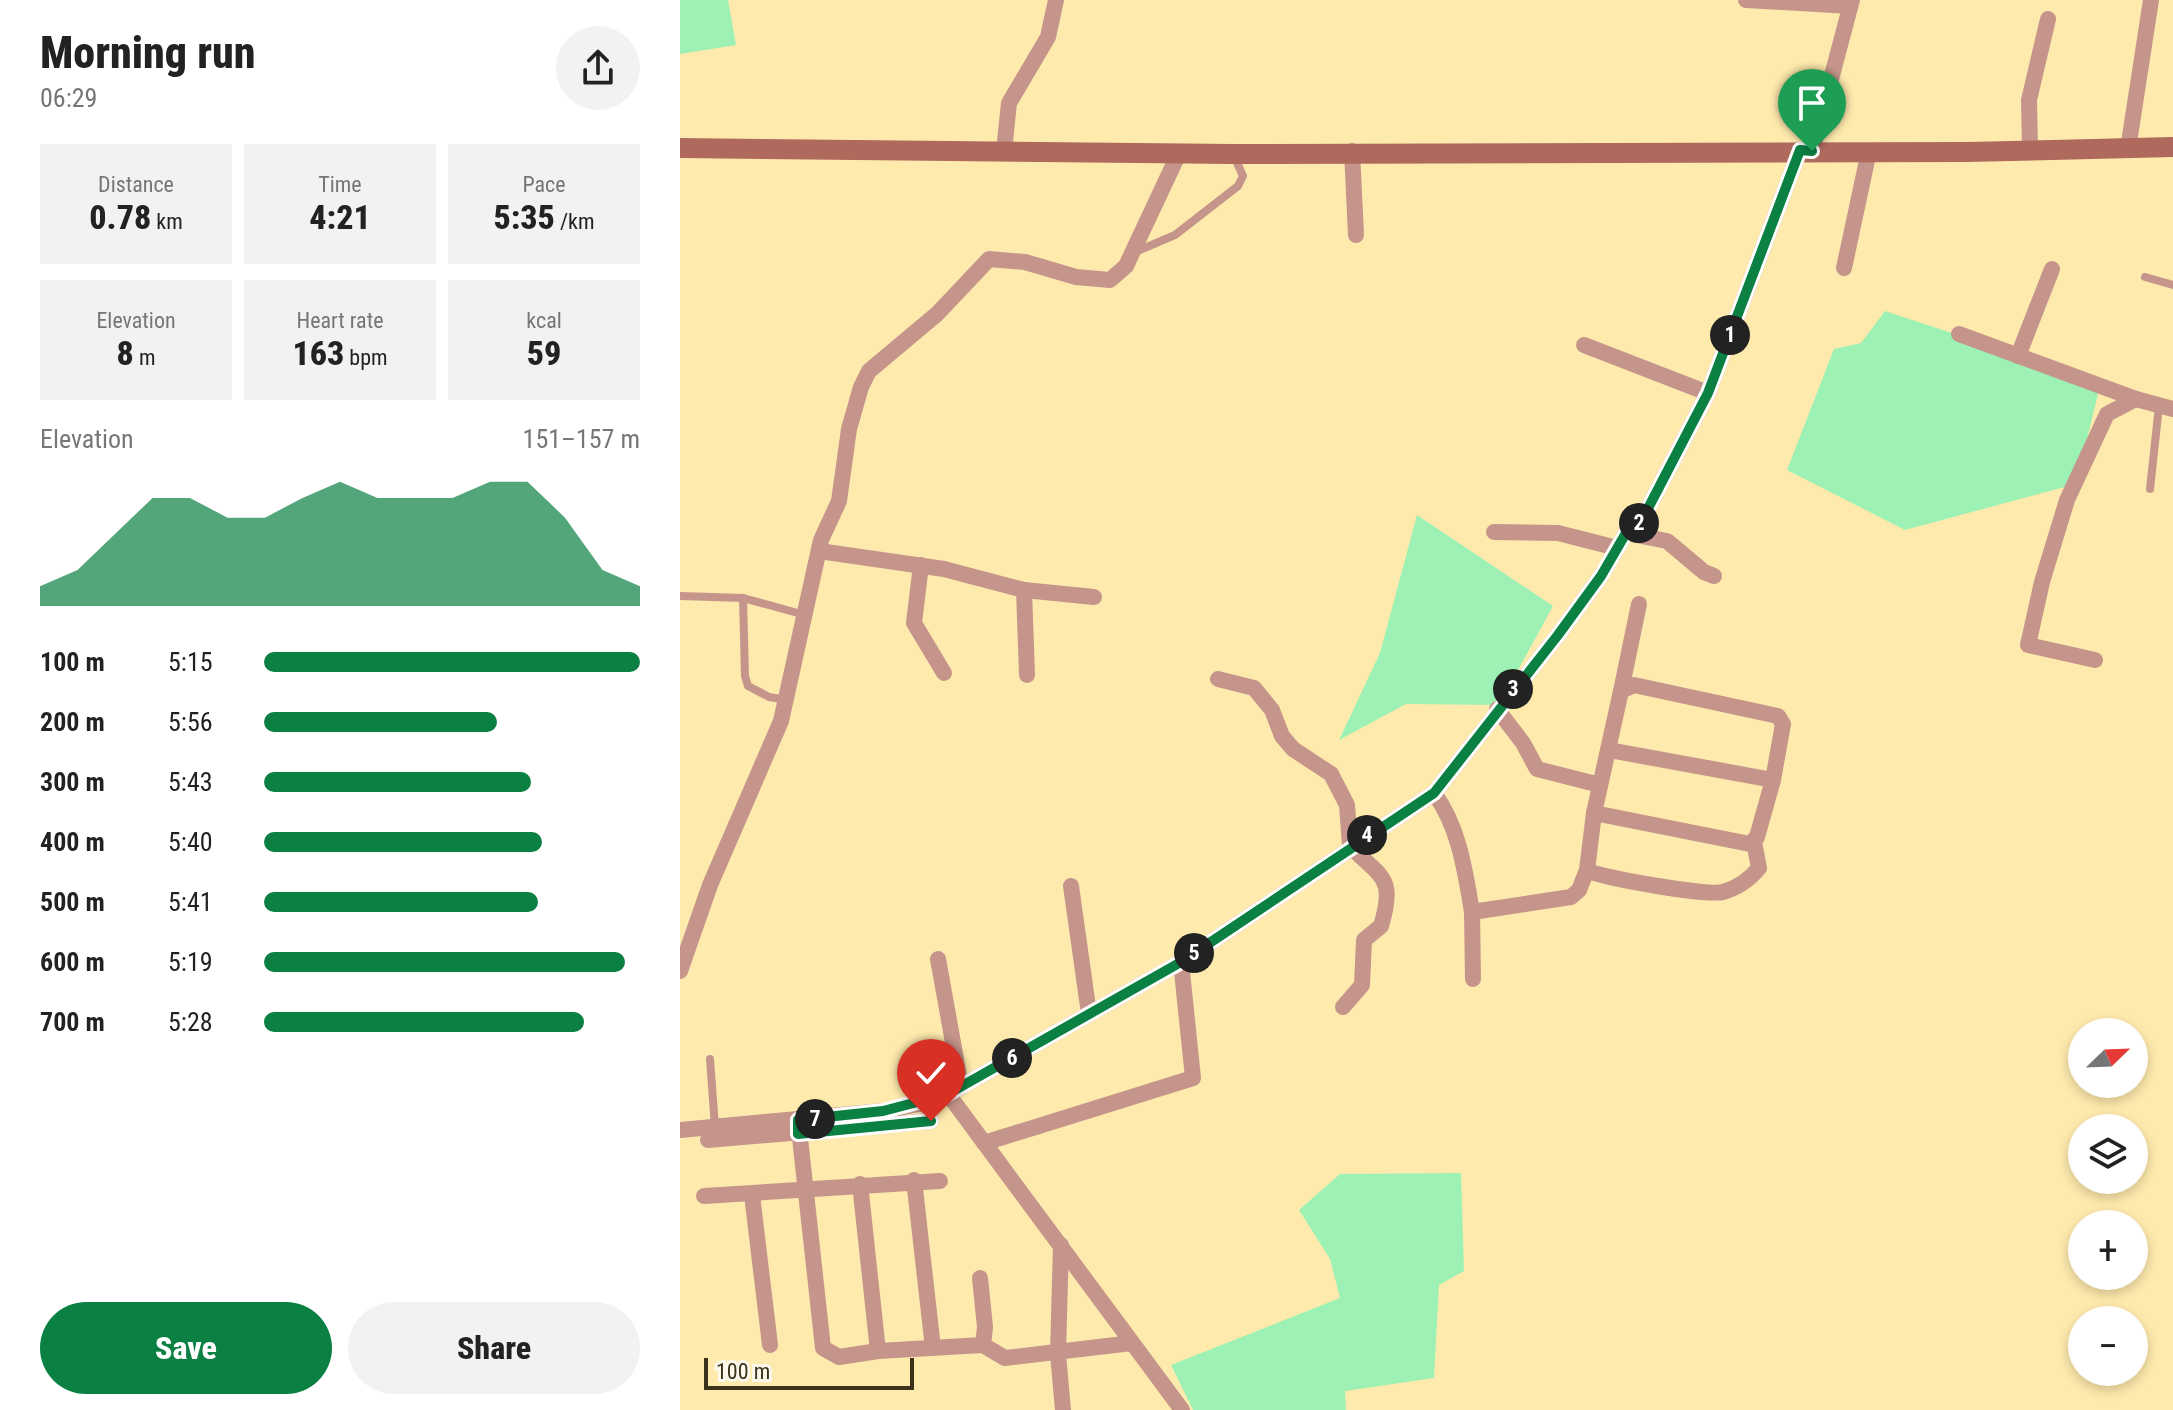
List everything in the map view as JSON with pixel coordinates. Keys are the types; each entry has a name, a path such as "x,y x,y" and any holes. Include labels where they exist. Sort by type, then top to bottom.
{"main road":[{"path":"680,148 1233,154 1352,151 2030,151 2173,147"}],"street":[{"path":"1004,151 1009,103 1048,37 1056,0"},
{"path":"798,1127 883,1111 954,1091 1181,962 1350,846 1434,793 1558,635 1622,541 1642,520 1708,393 1806,151 1851,3 1746,0"},
{"path":"2128,149 2151,0"},
{"path":"2030,151 2029,100 2048,19"},
{"path":"1352,151 1356,235"},
{"path":"1844,268 1869,151"},
{"path":"680,971 710,885 787,700 819,551 839,501 855,403 869,371 937,314 989,259 1025,262 1076,277 1104,281 1126,266 1175,153"},
{"path":"2018,356 2052,269"},
{"path":"1959,334 2136,399 2166,407"},
{"path":"1584,345 1708,393"},
{"path":"2095,660 2028,645 2027,640 2067,500 2092,444 2107,414 2136,399"},
{"path":"1494,532 1667,541 1704,572 1714,576"},
{"path":"819,551 921,565 1024,590 1094,597"},
{"path":"921,565 914,623 944,673"},
{"path":"1024,590 1027,675"},
{"path":"1472,912 1571,897 1579,890 1587,870 1594,813 1639,604"},
{"path":"1218,679 1254,688 1272,710 1282,736 1293,749 1331,774 1347,805 1350,846 1382,874 1386,893 1381,926 1362,946 1362,985 1343,1007"},
{"path":"1587,870 1687,890 1723,892 1745,881 1759,868 1754,842 1773,780 1783,724 1778,716 1634,685 1621,691"},
{"path":"1497,709 1523,743 1537,769 1600,785"},
{"path":"1609,750 1773,780"},
{"path":"1434,793 1445,808 1462,854 1472,912 1473,979"},
{"path":"1594,813 1750,844 1754,842"},
{"path":"1071,886 1089,1014"},
{"path":"938,959 954,1091 984,1143 1182,1410"},
{"path":"984,1143 1193,1078 1181,962"},
{"path":"680,1130 712,1134 931,1121"},
{"path":"798,1127 823,1348 839,1357 878,1351 983,1345 1005,1358 1132,1343"},
{"path":"704,1196 752,1195 914,1180 940,1181"},
{"path":"914,1180 933,1348"},
{"path":"860,1184 878,1351"},
{"path":"752,1195 770,1345"},
{"path":"1061,1245 1058,1354 1063,1410"},
{"path":"980,1278 985,1327 983,1345"}],"lane":[{"path":"1133,253 1175,235 1238,186 1243,176 1233,154"},
{"path":"2145,277 2173,285"},
{"path":"2150,489 2166,407"},
{"path":"680,596 743,598 805,615"},
{"path":"743,598 745,676 748,686 769,697 787,700"},
{"path":"710,1059 712,1134"}],"green space":[{"path":"680,0 728,0 736,45 680,54"},
{"path":"1885,311 2101,382 2076,484 1905,530 1787,470 1834,349 1861,343"},
{"path":"1417,515 1553,606 1499,705 1406,704 1339,740 1380,653"},
{"path":"1461,1173 1464,1271 1439,1285 1434,1378 1345,1391 1346,1410 1193,1410 1171,1365 1340,1298 1330,1259 1299,1210 1340,1174"}],"route":[{"path":"931,1121 798,1134 798,1120 910,1107 948,1094 1181,962 1329,864 1350,846 1434,793 1558,635 1601,576 1626,533 1642,520 1708,393 1800,150 1812,151"}]}
